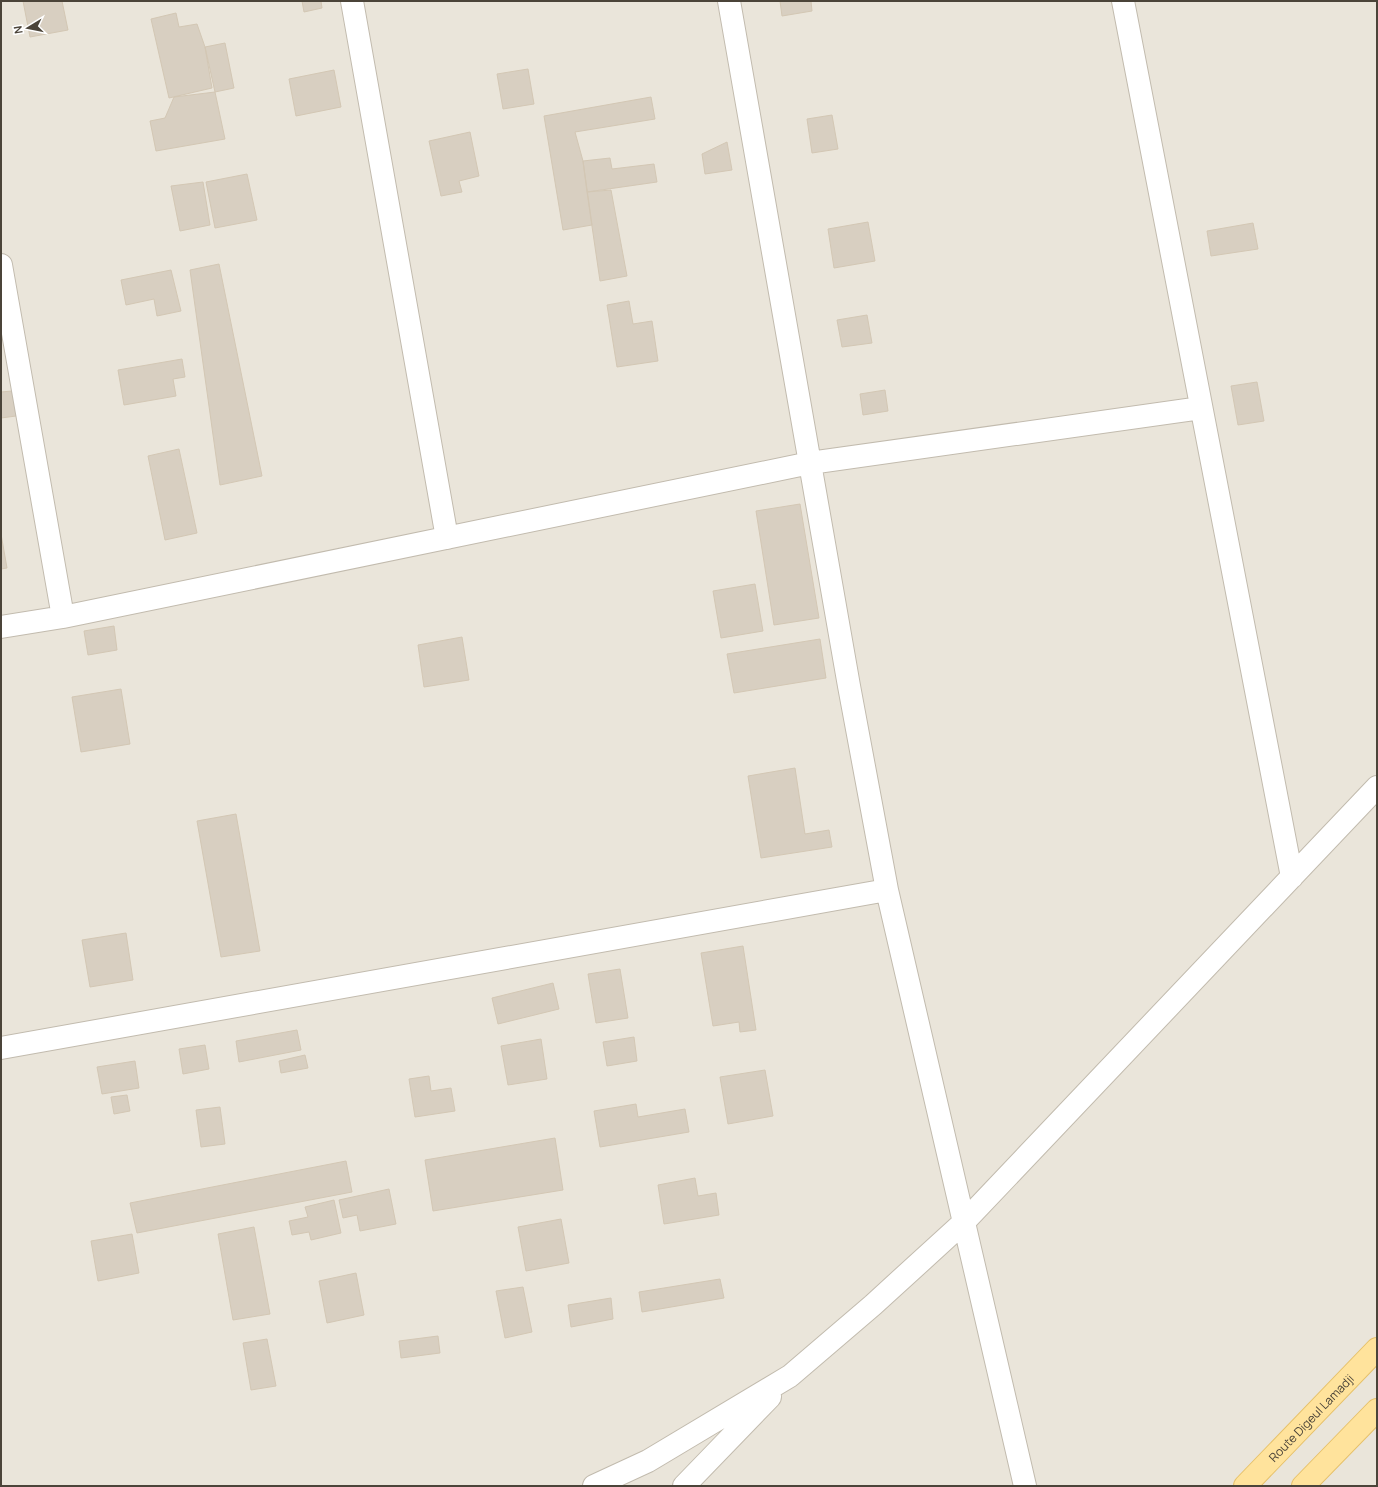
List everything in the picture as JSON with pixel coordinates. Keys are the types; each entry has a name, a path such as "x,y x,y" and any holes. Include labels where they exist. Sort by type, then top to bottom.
{"main road":[{"name":"Route Digeul Lamadji","path":"1245,1486 1377,1349"},
{"path":"1303,1486 1377,1410"}],"street":[{"path":"352,1 447,538"},
{"path":"729,1 849,686 887,890 965,1221 1025,1486"},
{"path":"1123,1 1292,877"},
{"path":"1,265 64,617"},
{"path":"1,627 64,617 810,463 1201,408"},
{"path":"684,1486 790,1376 873,1305 965,1221 1377,787"},
{"path":"1,1048 887,890"},
{"path":"594,1486 648,1461 790,1376"}],"shaded area":[{"path":"1,1 1377,1 1377,1486 1,1486"}],"building":[{"path":"23,1 62,1 68,30 30,37"},
{"path":"302,1 321,1 322,8 304,12"},
{"path":"780,1 811,1 812,11 782,16"},
{"path":"176,13 179,27 197,24 205,47 212,88 169,98 151,19"},
{"path":"225,43 234,88 215,92 205,47"},
{"path":"528,69 534,104 503,109 497,74"},
{"path":"334,70 341,107 296,116 289,79"},
{"path":"215,92 225,139 156,151 150,121 165,118 174,97"},
{"path":"651,97 655,119 575,132 583,161 592,225 563,230 544,116"},
{"path":"832,115 838,149 812,153 807,119"},
{"path":"470,132 479,176 459,181 462,192 441,196 429,141"},
{"path":"727,142 732,170 705,174 702,154"},
{"path":"610,158 612,169 654,164 657,182 587,192 583,161"},
{"path":"247,174 257,220 215,228 206,182"},
{"path":"203,182 210,225 180,231 171,186"},
{"path":"611,190 627,276 600,281 587,192"},
{"path":"868,222 875,261 834,268 828,229"},
{"path":"1253,223 1258,249 1211,256 1207,231"},
{"path":"219,264 262,476 220,485 190,270"},
{"path":"171,270 181,311 157,316 154,299 126,305 121,280"},
{"path":"629,301 633,324 652,321 658,361 617,367 607,305"},
{"path":"867,315 872,343 842,347 837,320"},
{"path":"182,359 185,377 173,379 176,396 124,405 118,370"},
{"path":"1257,382 1264,421 1238,425 1231,386"},
{"path":"885,390 888,411 863,415 860,394"},
{"path":"12,391 16,416 1,418 1,392"},
{"path":"179,449 197,533 165,540 148,456"},
{"path":"800,504 819,618 774,625 756,511"},
{"path":"1,534 7,568 1,569"},
{"path":"755,584 763,631 721,638 713,591"},
{"path":"114,626 117,650 88,655 84,631"},
{"path":"462,637 469,680 424,687 418,645"},
{"path":"820,639 826,678 734,693 727,654"},
{"path":"121,689 130,744 81,752 72,697"},
{"path":"795,768 805,834 829,830 832,847 761,858 748,776"},
{"path":"236,814 260,951 221,957 197,821"},
{"path":"126,933 133,980 90,987 82,940"},
{"path":"743,946 756,1030 740,1032 739,1022 713,1026 701,953"},
{"path":"620,969 628,1018 596,1023 588,974"},
{"path":"553,983 559,1009 498,1024 492,998"},
{"path":"297,1030 301,1050 239,1062 236,1041"},
{"path":"634,1037 637,1061 607,1066 603,1042"},
{"path":"541,1039 547,1079 508,1085 501,1046"},
{"path":"205,1045 209,1069 183,1074 179,1049"},
{"path":"305,1055 308,1068 281,1073 279,1061"},
{"path":"135,1061 139,1088 102,1094 97,1067"},
{"path":"765,1070 773,1116 728,1124 720,1077"},
{"path":"429,1076 431,1091 451,1088 455,1111 415,1117 409,1079"},
{"path":"127,1095 130,1111 114,1114 111,1097"},
{"path":"636,1104 638,1117 685,1109 689,1132 600,1147 594,1111"},
{"path":"220,1107 225,1144 201,1147 196,1110"},
{"path":"555,1138 563,1190 433,1211 425,1160"},
{"path":"346,1161 352,1192 137,1233 130,1203"},
{"path":"695,1178 698,1196 716,1193 719,1215 664,1224 658,1185"},
{"path":"389,1189 396,1224 360,1231 357,1215 343,1218 339,1200"},
{"path":"334,1200 341,1233 311,1240 309,1232 292,1235 289,1221 308,1217 305,1207"},
{"path":"561,1219 569,1263 526,1271 518,1227"},
{"path":"254,1227 270,1314 233,1320 218,1234"},
{"path":"132,1234 139,1273 98,1281 91,1241"},
{"path":"356,1273 364,1315 327,1323 319,1281"},
{"path":"720,1279 724,1298 642,1312 639,1292"},
{"path":"523,1287 532,1332 505,1338 496,1291"},
{"path":"611,1298 613,1319 571,1327 568,1305"},
{"path":"438,1336 440,1353 401,1358 399,1341"},
{"path":"267,1339 276,1386 251,1390 243,1343"}]}
